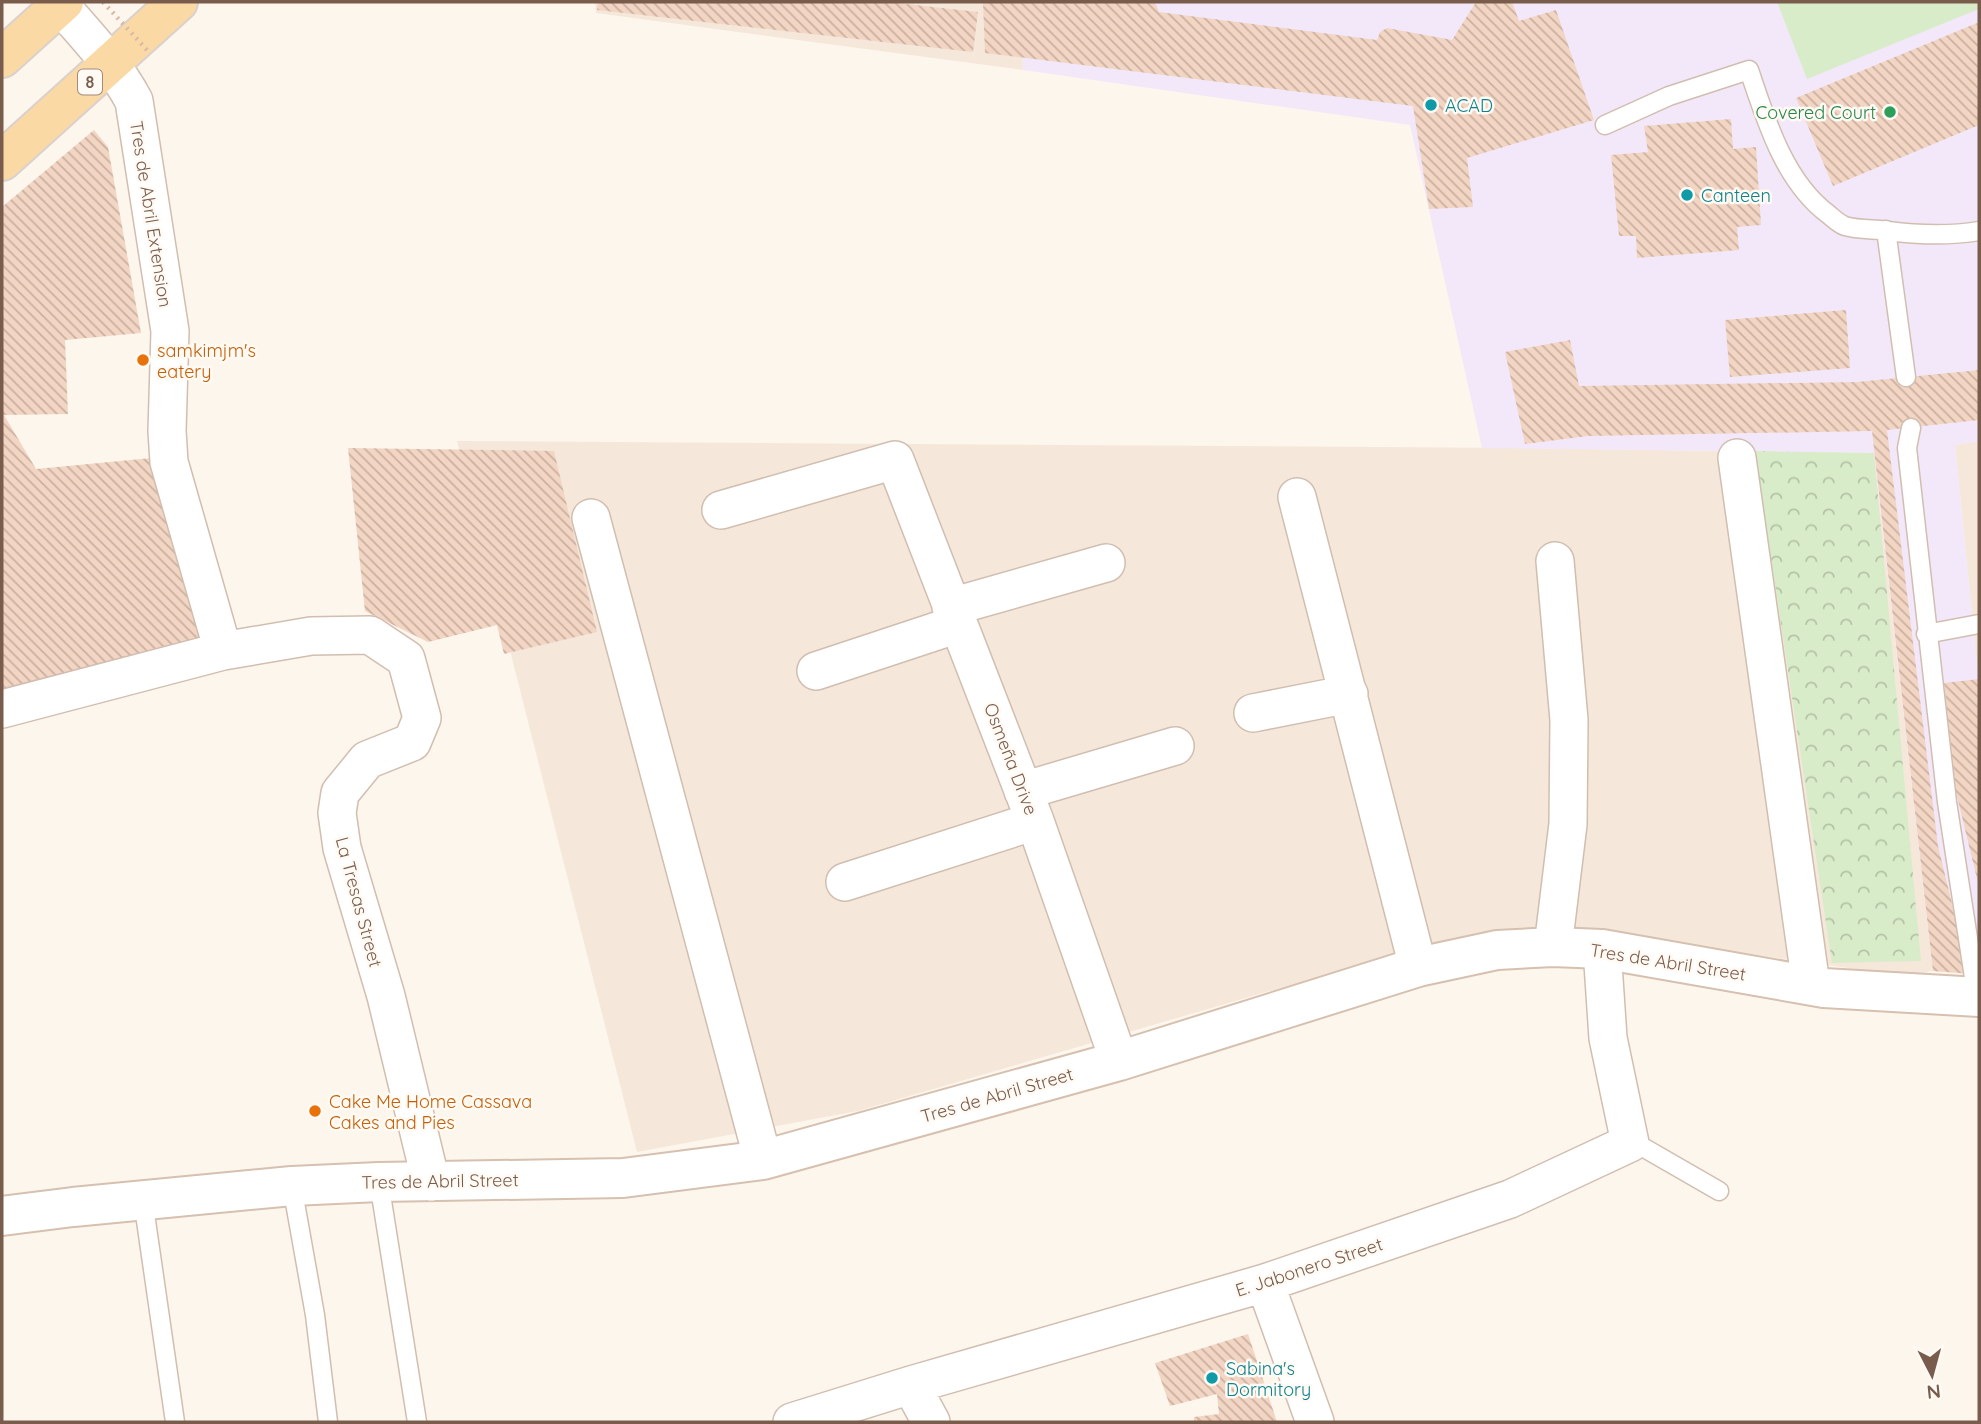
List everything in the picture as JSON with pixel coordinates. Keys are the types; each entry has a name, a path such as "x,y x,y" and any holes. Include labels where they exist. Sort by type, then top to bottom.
{"main road":[{"name":"8","path":"2,161 178,2"},
{"path":"2,58 62,4"}],"street":[{"name":"Tres de Abril Extension","path":"62,4 122,79 134,101 170,331 167,431 169,462 223,651"},
{"path":"1737,458 1811,985"},
{"name":"Osmeña Drive","path":"721,510 895,460 1029,806 1119,1061"},
{"path":"1297,497 1418,967"},
{"path":"591,518 763,1160"},
{"path":"1553,947 1568,824 1569,733 1555,561"},
{"path":"816,671 955,616 1106,563"},
{"name":"La Tresas Street","path":"2,709 223,651 311,636 370,635 405,659 422,718 412,742 367,761 340,793 337,813 342,848 386,996 432,1182"},
{"path":"1253,713 1349,694"},
{"path":"845,882 1175,746"},
{"name":"Tres de Abril Street","path":"2,1216 292,1186 624,1178 763,1160 1119,1061 1418,967 1497,950 1553,947 1602,949 1811,985 1978,997"},
{"path":"1602,949 1608,1038 1630,1143"},
{"name":"E. Jabonero Street","path":"792,1422 1265,1283 1510,1199 1630,1143"},
{"path":"1265,1283 1315,1422"},
{"path":"911,1385 931,1422"}],"lane":[{"path":"1605,125 1669,96 1749,70 1763,112 1800,187 1821,209 1844,226 1955,235 1979,231"},
{"path":"1886,230 1906,377"},
{"path":"1911,428 1907,449 1926,634 1947,802 1978,997"},
{"path":"1926,634 1979,624"},
{"path":"1630,1143 1646,1149 1719,1192"},
{"path":"379,1182 416,1422"},
{"path":"292,1186 315,1315 328,1422"},
{"path":"143,1200 175,1422"}],"path":[{"path":"103,2 148,50"}],"shaded area":[{"path":"595,2 1021,2 1023,70 596,13"},
{"path":"1021,2 1979,2 1979,441 1955,445 1979,683 1979,974 1933,971 1874,453 1482,448 1410,125 1023,70"},
{"path":"457,441 1874,453 1933,971 1904,976 1546,925 1287,986 858,1111 637,1152"},
{"path":"1979,441 1979,685 1955,445"}],"green space":[{"path":"1777,2 1979,2 1979,9 1807,79"},
{"path":"1755,451 1874,453 1921,961 1832,963"}],"building":[{"path":"598,2 888,2 978,12 973,52 597,10"},
{"name":"ACAD","path":"983,2 1155,2 1159,12 1377,40 1380,32 1387,28 1452,40 1476,2 1512,2 1519,21 1556,10 1594,120 1467,158 1473,207 1429,209 1413,106 985,53"},
{"name":"Covered Court","path":"1977,23 1979,125 1833,186 1796,98"},
{"name":"Canteen","path":"1731,119 1733,149 1756,147 1761,225 1737,227 1739,250 1637,258 1636,236 1619,236 1611,155 1648,152 1644,126"},
{"path":"94,130 108,147 141,333 65,340 68,414 4,415 36,469 152,458 200,638 2,691 2,207"},
{"path":"1846,310 1850,368 1730,377 1725,320"},
{"path":"1570,340 1579,386 1857,382 1979,370 1979,420 1887,430 1938,846 1954,912 1963,911 1971,974 1933,971 1872,431 1588,436 1525,444 1505,352"},
{"path":"348,448 554,451 597,632 504,654 497,625 428,642 365,611"},
{"path":"1979,679 1978,883 1956,792 1944,683"},
{"name":"Sabina's Dormitory","path":"1248,1334 1277,1422 1194,1422 1194,1417 1219,1414 1217,1394 1170,1406 1155,1363"}],"place":[{"name":"ACAD","path":"1431,105"},
{"name":"Covered Court","path":"1890,112"},
{"name":"Canteen","path":"1687,195"},
{"name":"samkimjm's eatery","path":"143,360"},
{"name":"Cake Me Home Cassava Cakes and Pies","path":"315,1111"},
{"name":"Sabina's Dormitory","path":"1212,1378"}]}
